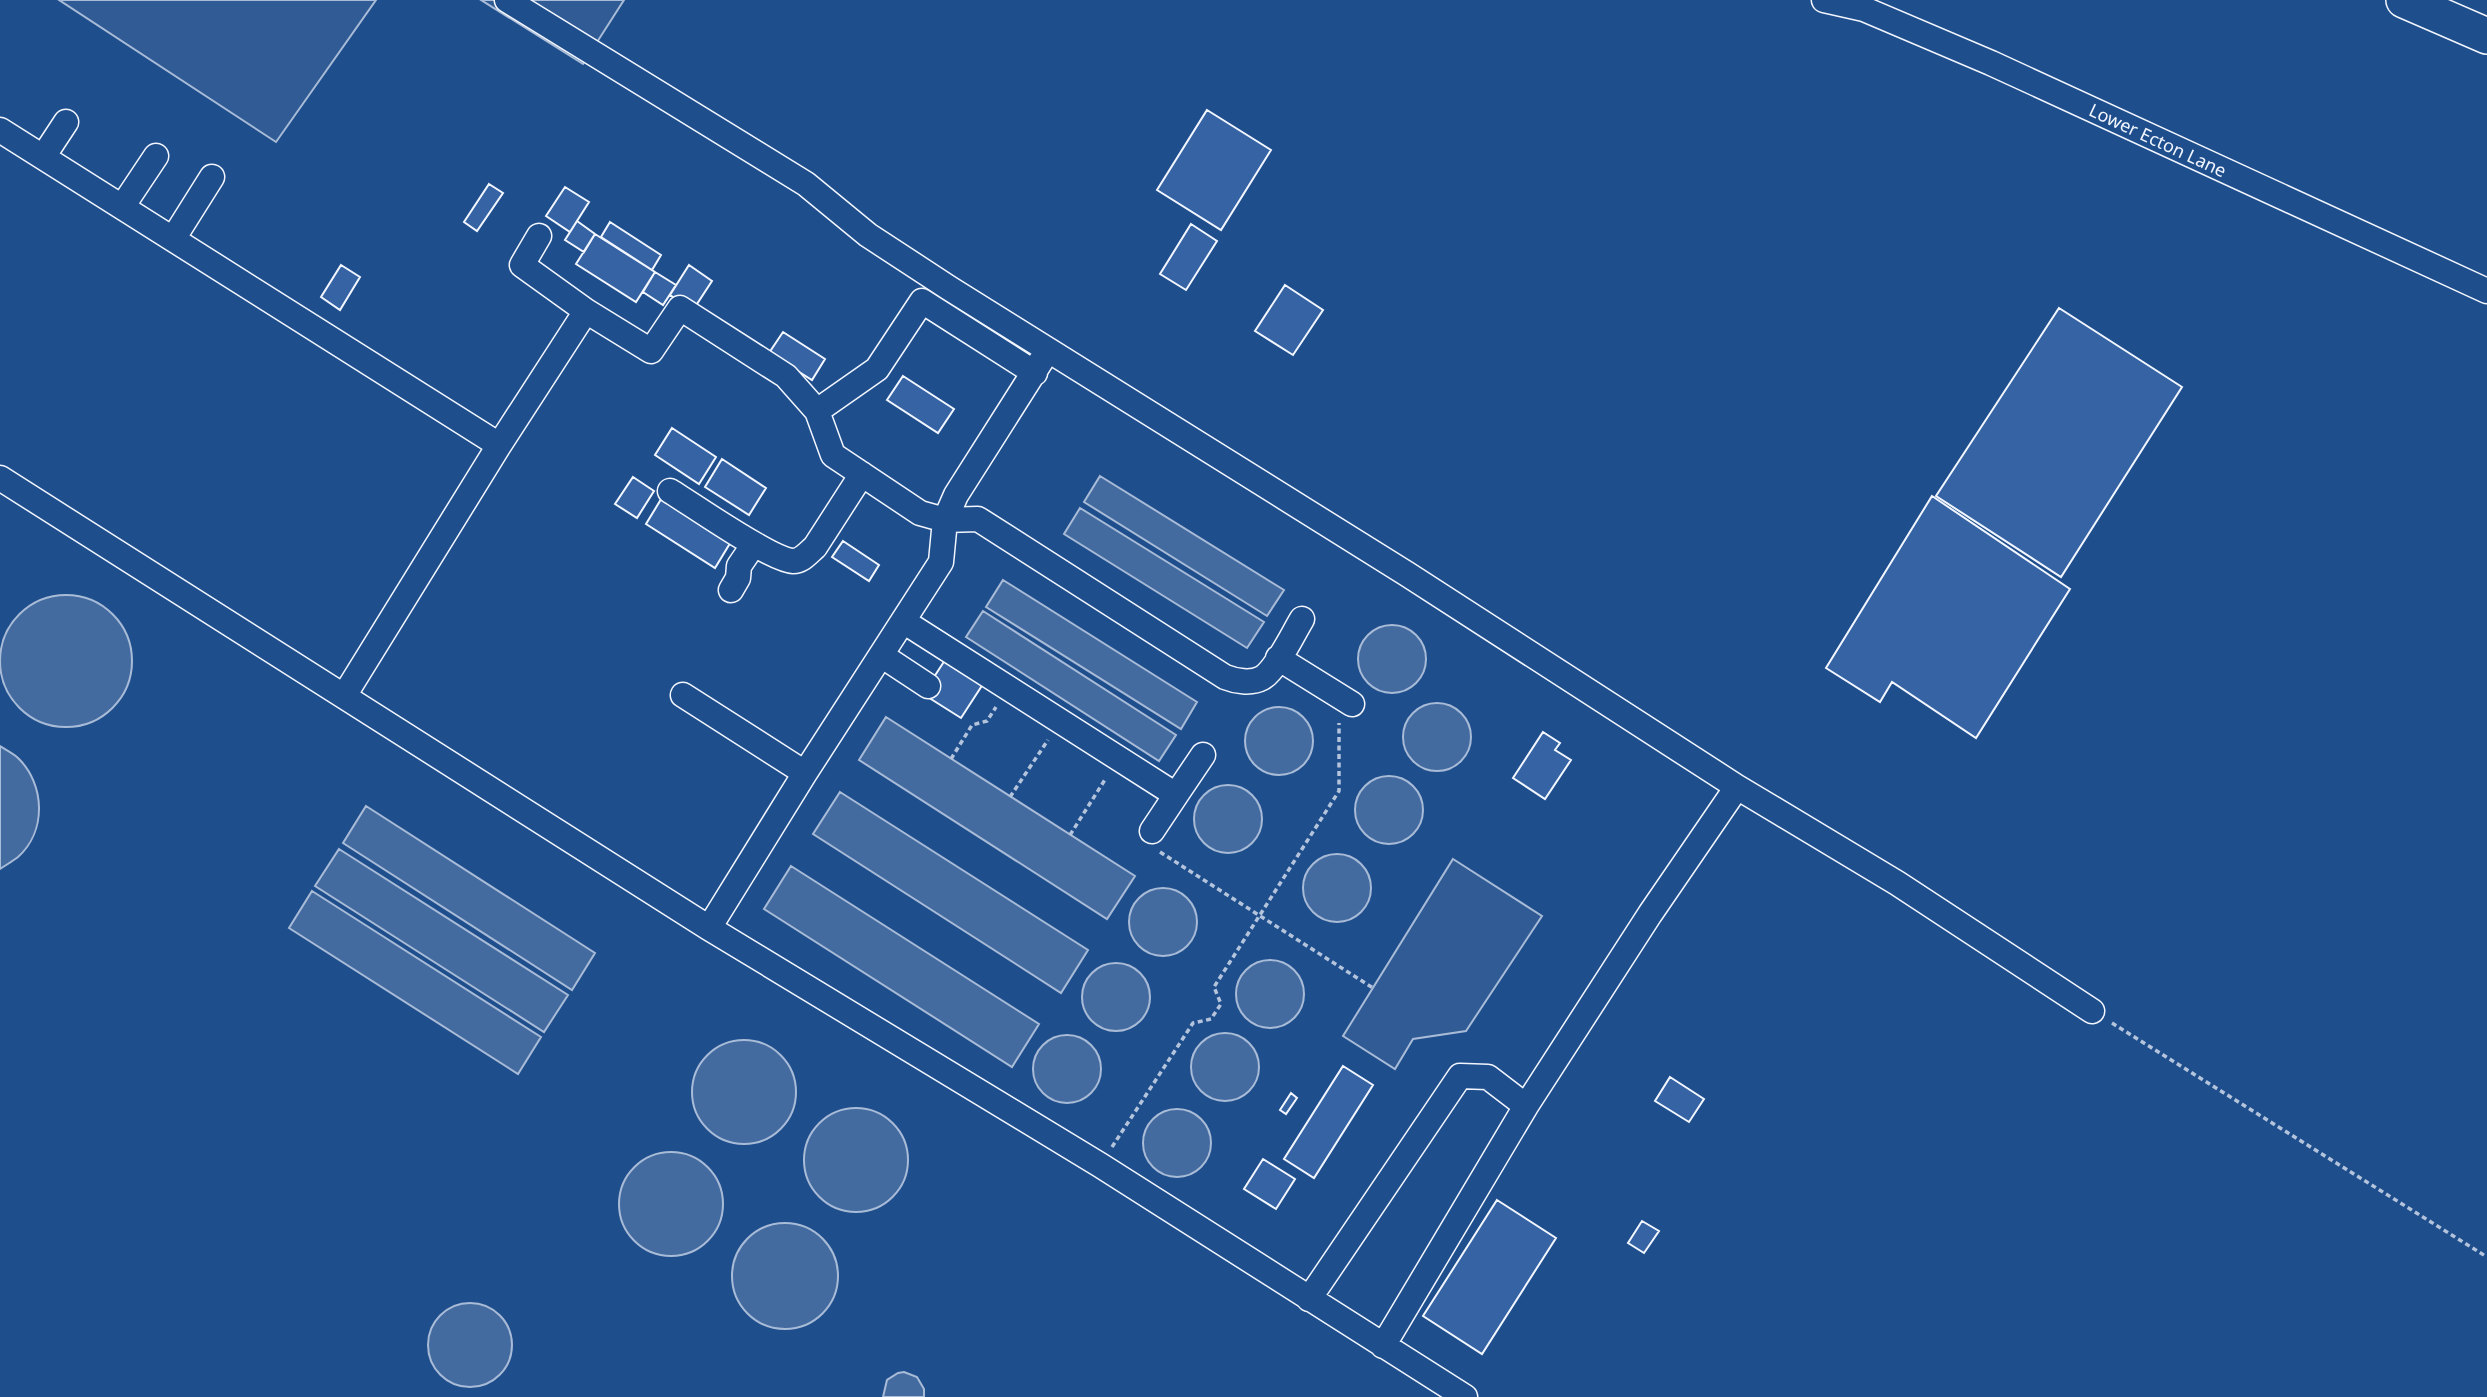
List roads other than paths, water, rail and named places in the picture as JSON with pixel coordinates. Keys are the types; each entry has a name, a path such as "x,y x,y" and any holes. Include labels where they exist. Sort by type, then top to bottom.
{"highway":[{"path":"2404,0 2487,36"}],"street":[{"path":"507,0 806,184 868,235 1407,574 1737,787 1897,883 2092,1011"},
{"name":"Lower Ecton Lane","path":"1824,0 1864,9 1991,63 2487,291"},
{"path":"43,157 66,122"},
{"path":"0,130 499,445"},
{"path":"121,207 156,156"},
{"path":"173,239 212,177"},
{"path":"539,236 522,265 586,311 651,351 680,308 786,376 817,411 833,454 862,474 920,513 945,520 978,519 1224,677 1236,682 1261,679 1278,658 1302,619"},
{"path":"817,411 877,369 922,301 1035,373"},
{"path":"344,696 499,445 586,311"},
{"path":"709,928 941,562 945,520 956,495 1048,350"},
{"path":"670,491 754,544 789,561 805,557 815,547 862,474"},
{"path":"0,478 709,928 1100,1165 1465,1397"},
{"path":"732,590 738,578 739,566 754,544"},
{"path":"903,621 1176,795"},
{"path":"881,655 928,686"},
{"path":"1278,658 1345,700"},
{"path":"683,695 805,773"},
{"path":"1152,831 1203,755"},
{"path":"1383,1346 1526,1106 1650,914 1737,787"},
{"path":"1309,1299 1460,1076 1488,1077 1526,1106"}]}
